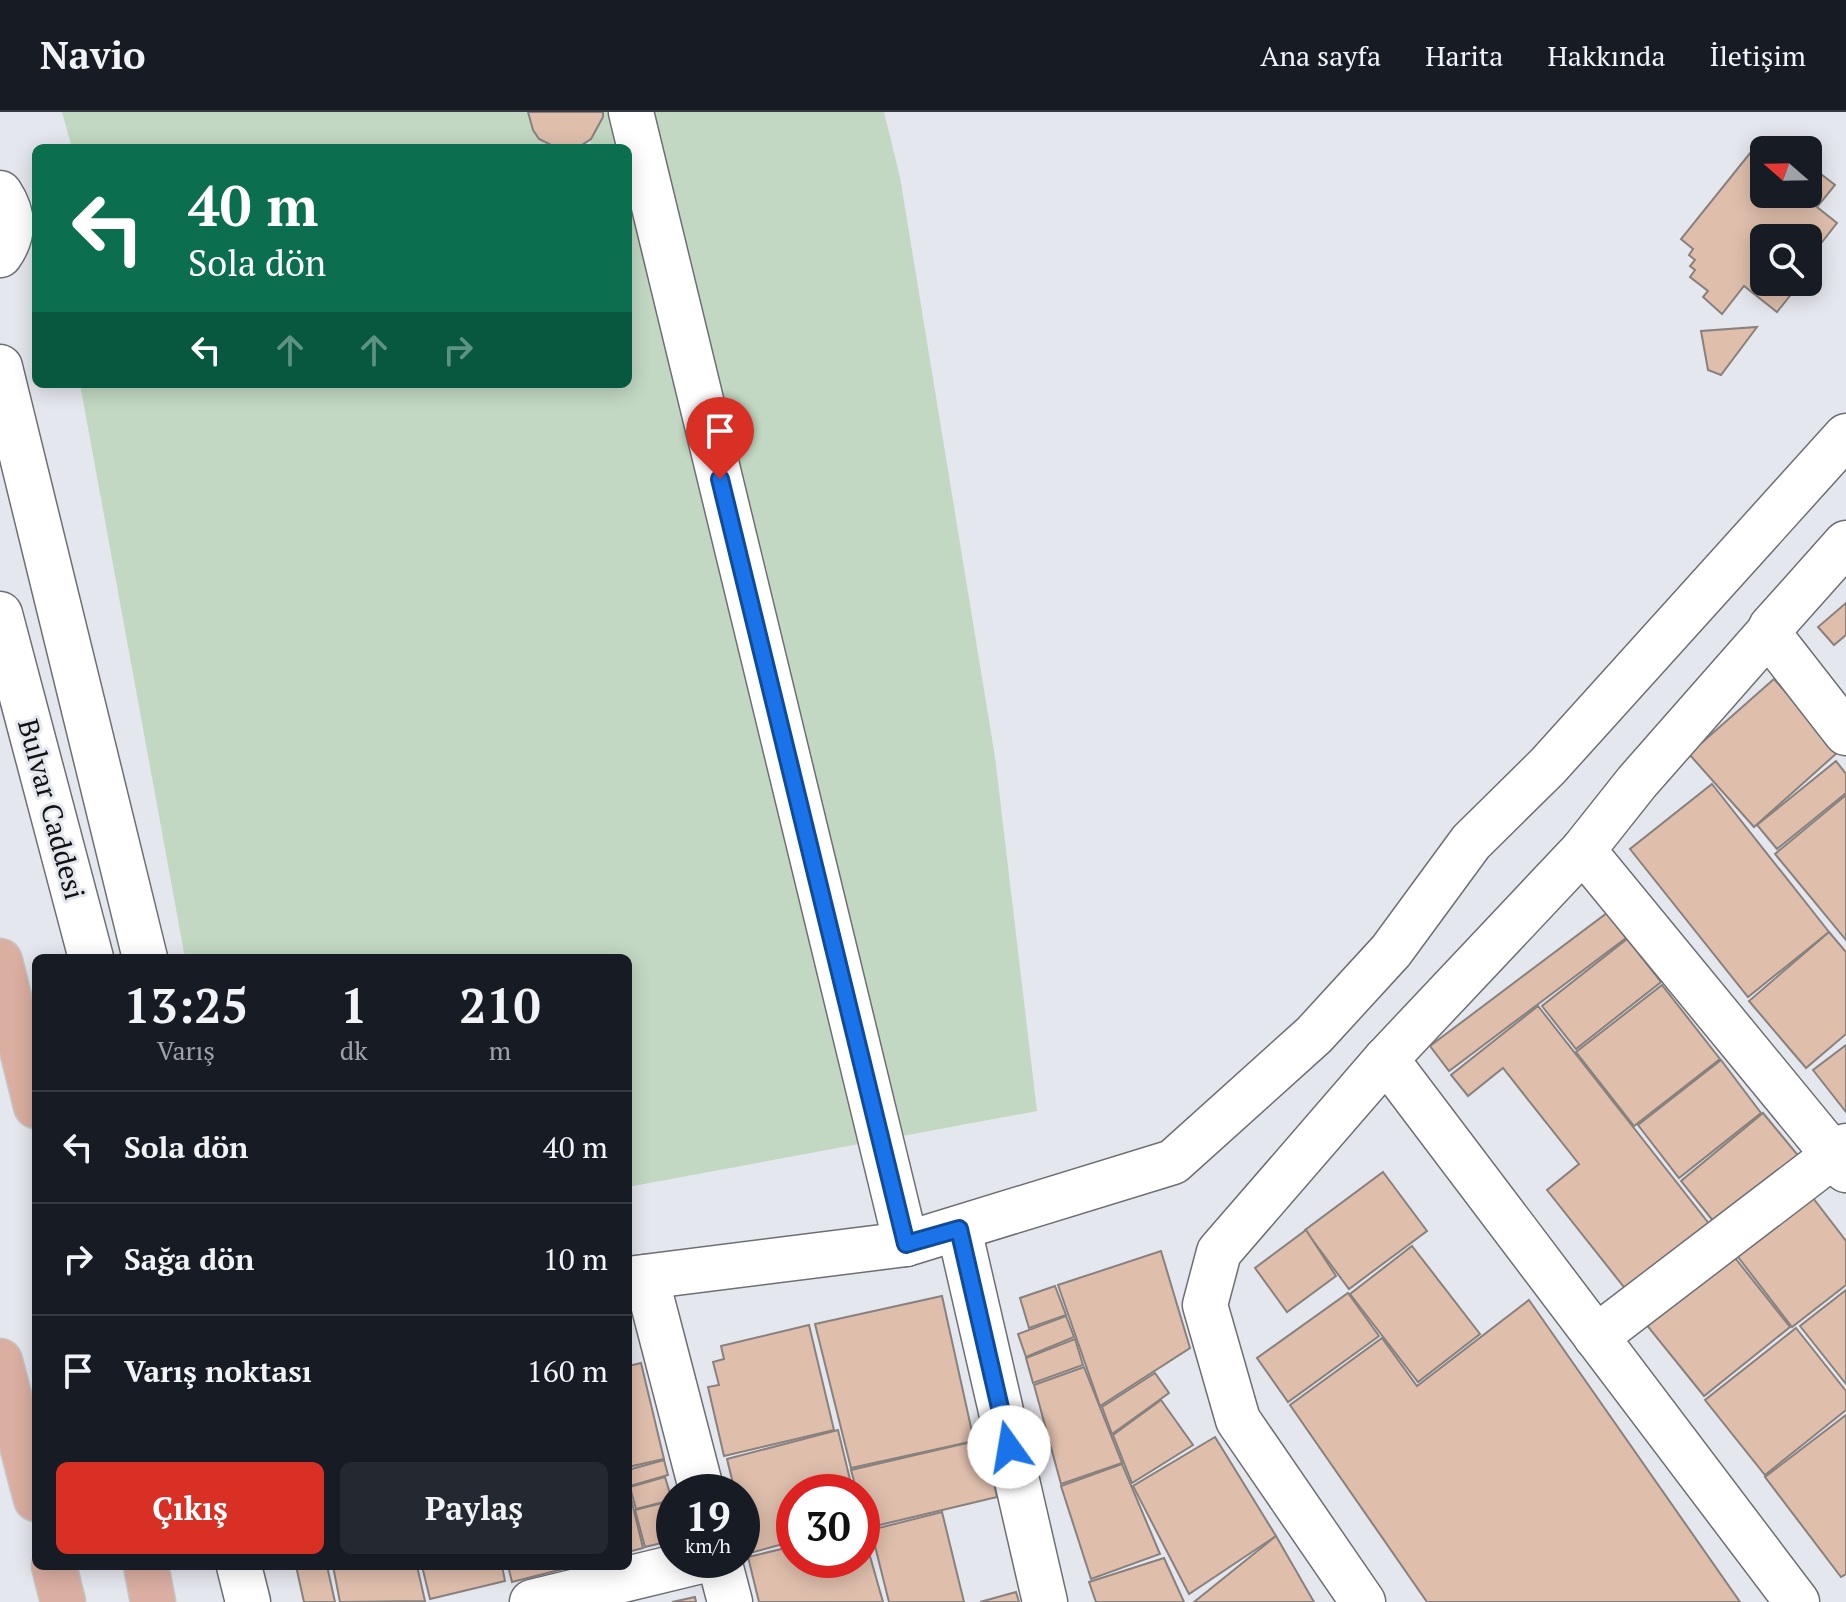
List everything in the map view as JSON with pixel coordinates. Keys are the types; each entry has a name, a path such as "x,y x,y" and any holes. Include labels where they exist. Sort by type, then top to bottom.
{"main road":[{"path":"0,961 32,1090"},
{"path":"0,1361 32,1484"},
{"path":"55,1570 63,1602"},
{"path":"147,1570 153,1602"}],"street":[{"path":"631,112 906,1244"},
{"path":"0,193 9,207 12,223 9,239 0,255"},
{"path":"0,367 144,954"},
{"path":"697,1474 637,1278 906,1244 1173,1162 1297,1051 1391,951 1471,842 1548,766 1846,436"},
{"path":"1363,1602 1238,1420 1205,1305 1219,1252 1386,1059 1583,850 1637,782 1846,543"},
{"name":"Bulvar Caddesi","path":"0,614 90,954"},
{"path":"1768,633 1846,733"},
{"path":"1583,850 1842,1157 1596,1337"},
{"path":"1386,1059 1797,1602"},
{"path":"959,1229 1045,1602"},
{"path":"240,1570 248,1602"},
{"path":"532,1602 656,1572"},
{"path":"724,1578 730,1602"}],"green space":[{"path":"62,112 884,112 900,177 995,757 1037,1111 632,1186 632,954 184,954 81,388 632,388 632,144 591,144 588,134 553,144 71,144"}],"building":[{"path":"528,112 603,112 591,139 584,144 549,144 539,139"},
{"path":"1750,153 1750,208 1818,208 1837,223 1822,242 1822,224 1750,224 1750,291 1744,286 1722,314 1703,297 1708,291 1690,277 1695,270 1690,266 1695,260 1689,255 1693,249 1681,239"},
{"path":"1822,175 1835,185 1822,201"},
{"path":"1757,296 1790,296 1777,312"},
{"path":"1757,327 1721,375 1708,370 1701,331"},
{"path":"1846,603 1846,635 1834,645 1818,627"},
{"path":"1774,679 1838,752 1754,827 1689,754"},
{"path":"1836,761 1846,774 1846,793 1777,849 1757,825"},
{"path":"1712,784 1829,932 1748,997 1630,849"},
{"path":"1846,795 1846,940 1775,854"},
{"path":"1607,913 1626,938 1449,1071 1430,1046"},
{"path":"1829,932 1846,952 1846,1034 1806,1068 1749,1001"},
{"path":"1627,939 1661,982 1576,1049 1542,1006"},
{"path":"1662,985 1720,1059 1634,1126 1576,1052"},
{"path":"1538,1006 1714,1230 1631,1296 1547,1190 1579,1164 1503,1068 1468,1096 1451,1075"},
{"path":"1846,1045 1846,1112 1813,1070"},
{"path":"1721,1060 1761,1113 1679,1178 1638,1125"},
{"path":"1763,1113 1801,1159 1718,1227 1681,1181"},
{"path":"1383,1172 1427,1231 1349,1289 1305,1230"},
{"path":"1810,1194 1846,1241 1846,1285 1792,1327 1735,1253"},
{"path":"1306,1230 1336,1276 1287,1312 1255,1268"},
{"path":"1412,1246 1480,1334 1418,1382 1350,1294"},
{"path":"1161,1251 1190,1348 1100,1406 1058,1285"},
{"path":"1732,1254 1790,1327 1704,1396 1645,1323"},
{"path":"1055,1286 1066,1315 1029,1328 1020,1298"},
{"path":"1846,1290 1846,1384 1800,1326"},
{"path":"1348,1293 1379,1336 1288,1402 1257,1358"},
{"path":"942,1296 974,1441 851,1468 815,1324"},
{"path":"1529,1300 1740,1602 1427,1602 1290,1405 1382,1338 1417,1386"},
{"path":"1066,1316 1074,1337 1026,1357 1018,1334"},
{"path":"809,1325 834,1430 724,1456 708,1387 719,1385 713,1362 724,1359 721,1346"},
{"path":"1796,1328 1846,1391 1846,1410 1765,1475 1705,1400"},
{"path":"1075,1339 1083,1365 1033,1383 1026,1358"},
{"path":"641,1363 664,1459 632,1466 632,1365"},
{"path":"1084,1367 1122,1463 1061,1484 1034,1385"},
{"path":"1155,1373 1169,1393 1112,1434 1102,1407"},
{"path":"1161,1400 1193,1445 1132,1483 1113,1435"},
{"path":"1846,1415 1846,1574 1841,1577 1765,1477"},
{"path":"838,1430 849,1474 776,1474 776,1546 760,1550 760,1474 731,1474 727,1459"},
{"path":"1215,1437 1276,1536 1189,1594 1133,1486"},
{"path":"984,1439 997,1497 880,1525 880,1474 852,1474 851,1470"},
{"path":"664,1460 668,1474 656,1474 656,1478 632,1485 632,1469"},
{"path":"1122,1464 1160,1554 1091,1579 1061,1486"},
{"path":"656,1480 656,1504 636,1509 632,1486"},
{"path":"632,1503 643,1548 632,1551"},
{"path":"656,1505 656,1544 645,1547 635,1510"},
{"path":"942,1512 964,1602 889,1602 880,1566 880,1528"},
{"path":"1276,1536 1314,1602 1194,1602"},
{"path":"776,1550 776,1578 876,1578 883,1602 759,1602 753,1578 760,1578 760,1554"},
{"path":"1164,1558 1184,1602 1096,1602 1089,1582"},
{"path":"297,1570 328,1570 335,1602 304,1602"},
{"path":"334,1570 418,1570 425,1601 340,1602"},
{"path":"423,1570 503,1570 505,1581 430,1599"},
{"path":"509,1570 559,1570 512,1582"},
{"path":"1016,1592 1019,1602 980,1602"},
{"path":"695,1597 696,1602 672,1602"}],"route":[{"path":"720,479 906,1244 959,1229 1009,1447"}]}
